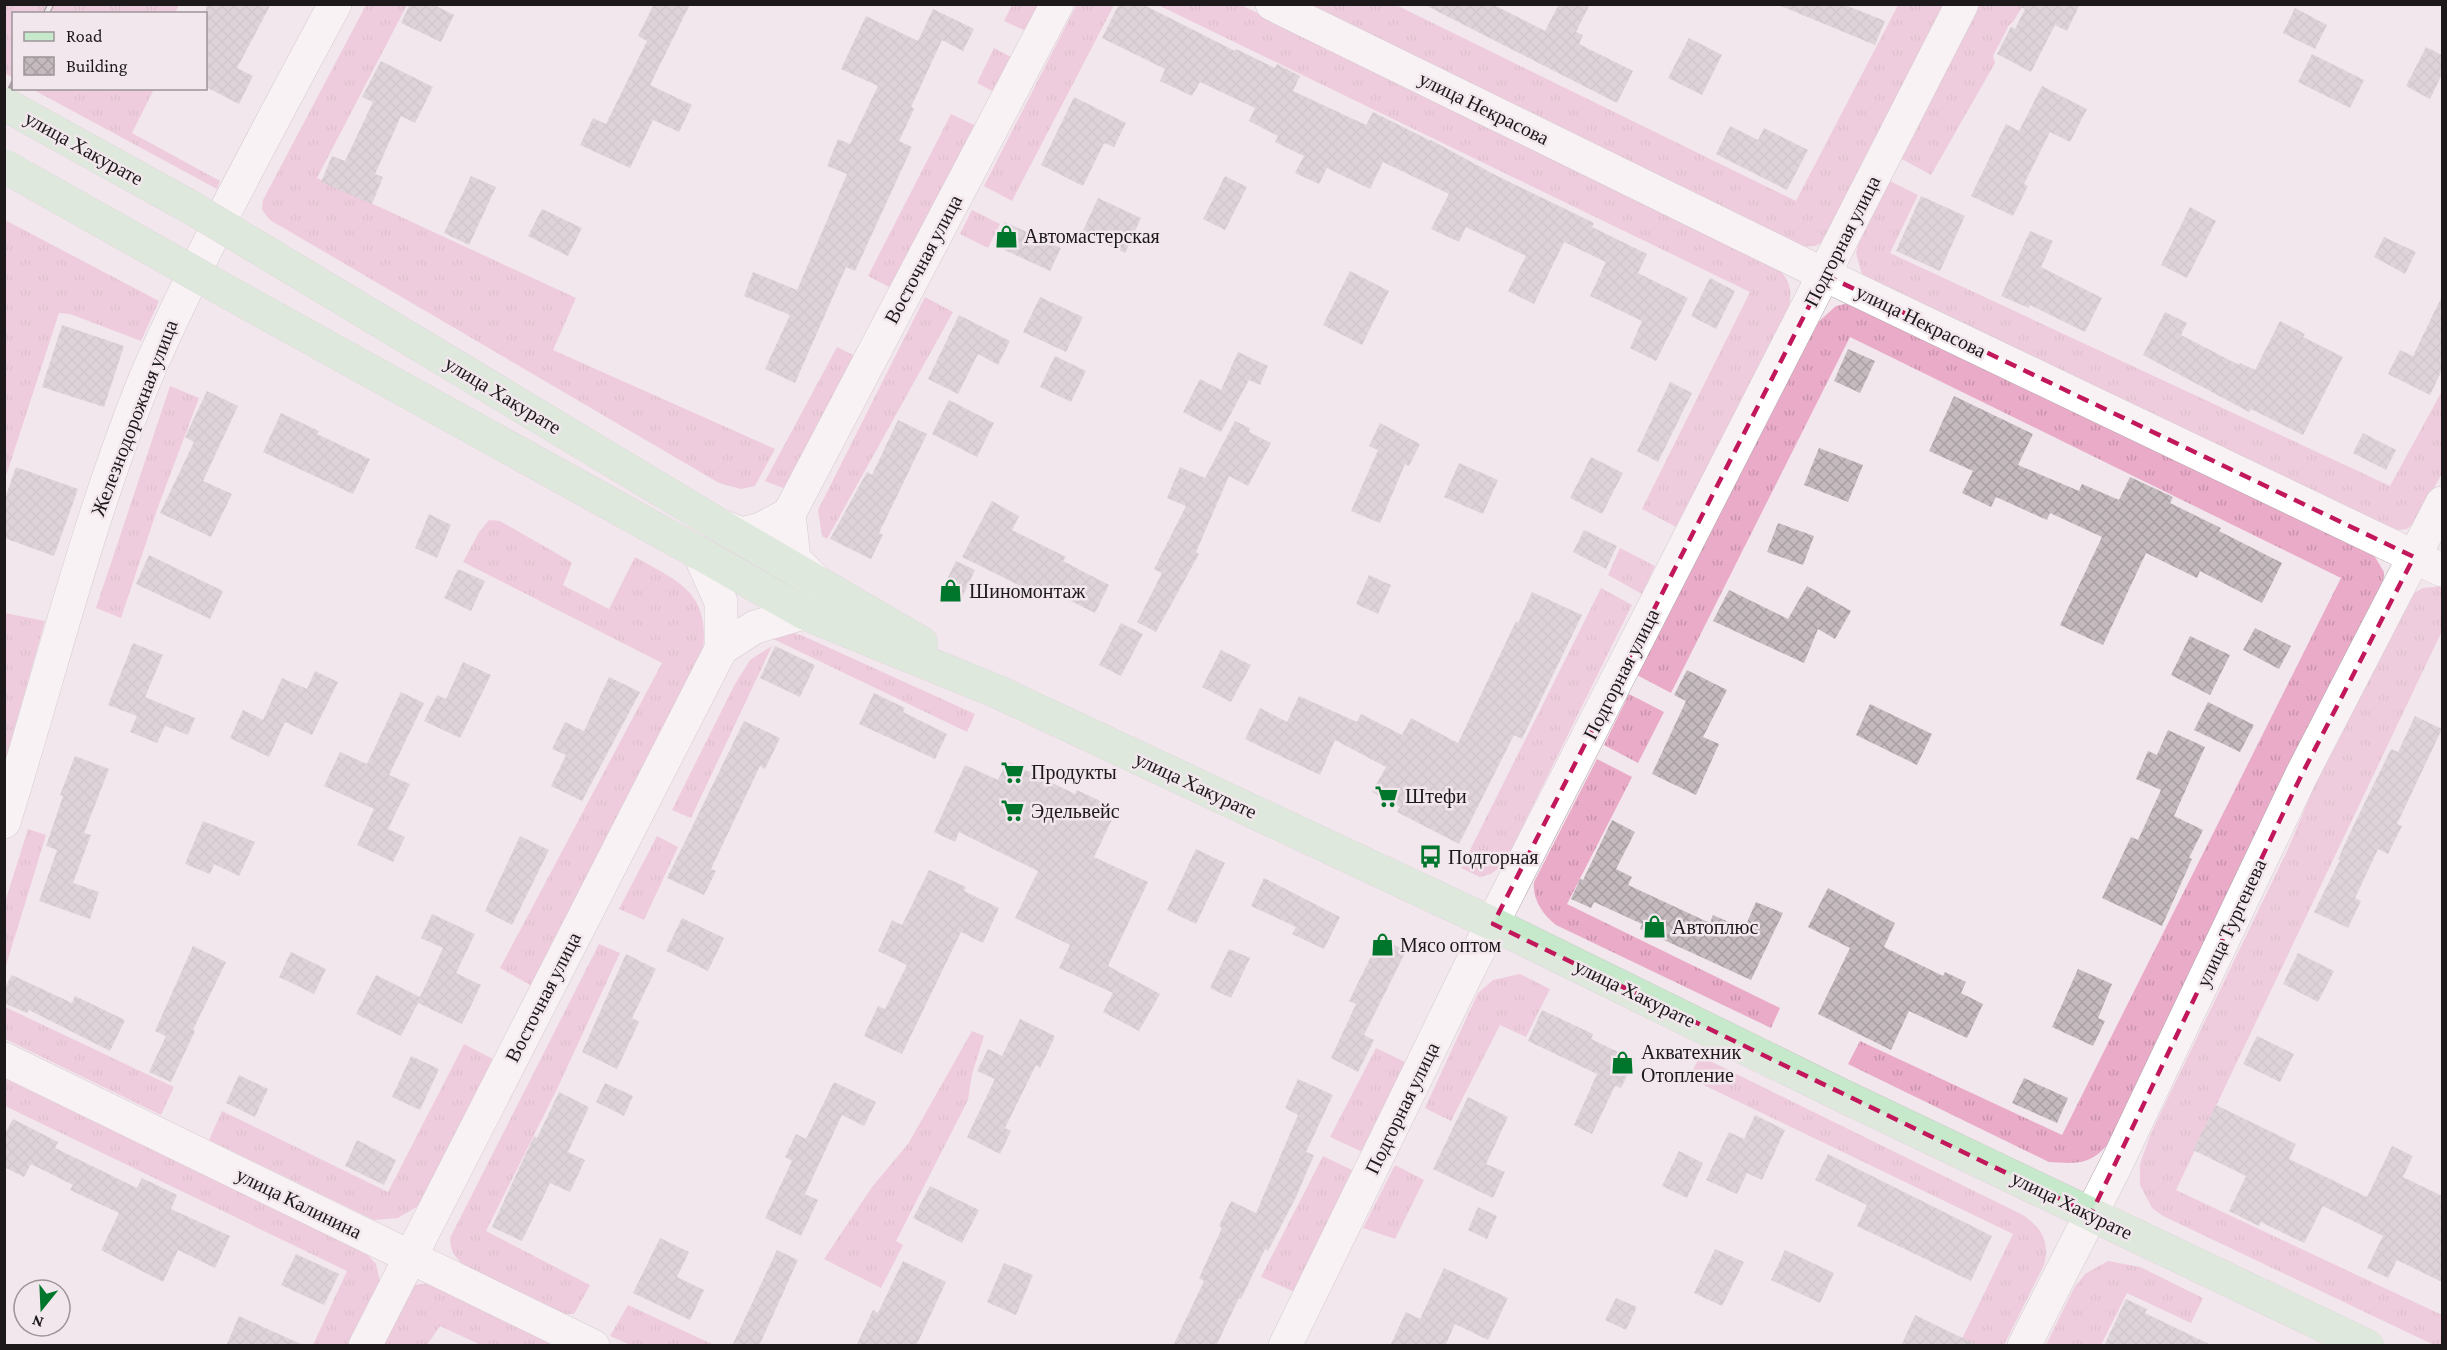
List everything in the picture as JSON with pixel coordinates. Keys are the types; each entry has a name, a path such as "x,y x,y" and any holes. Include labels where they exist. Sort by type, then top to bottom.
{"main road":[{"name":"улица Хакурате","path":"4,104 192,208 719,525 919,642 998,692"},
{"name":"улица Хакурате","path":"4,166 699,553 804,614 998,692 1493,924 2367,1346"}],"street":[{"name":"Железнодорожная улица","path":"4,822 114,461 141,390 167,328 256,152 335,4"},
{"name":"Восточная улица","path":"789,514 1057,4"},
{"name":"улица Некрасова","path":"1272,4 1825,275 2428,563"},
{"name":"Подгорная улица","path":"1285,1346 1493,924 1962,4"},
{"name":"улица Тургенева","path":"2024,1346 2115,1167 2301,776 2428,563 2442,503"},
{"path":"719,525 742,534 761,530 789,514 794,559 818,583"},
{"path":"699,553 721,602 721,648"},
{"path":"721,648 755,627 804,614"},
{"name":"Восточная улица","path":"365,1346 721,648"},
{"name":"улица Калинина","path":"4,1059 593,1346"}],"highlighted area":[{"path":"1825,275 2414,557 2301,776 2091,1214 1493,924"}],"green space":[{"path":"5,4 179,5 176,12 12,12 12,77 5,73"},
{"path":"1077,4 1114,5 1012,201 984,186"},
{"path":"366,5 407,5 317,178 576,298 553,350 775,449 755,486 741,489 719,483 270,220 262,210 263,200"},
{"path":"1012,5 1042,5 1028,32 1004,21"},
{"path":"1158,5 1241,5 1767,260 1783,274 1789,285 1789,307 1680,529 1642,509 1750,292"},
{"path":"1299,5 1396,5 1796,201 1898,5 1952,5 1831,238 1815,246 1796,247"},
{"path":"1979,5 2023,5 2009,25 1993,56 1995,63 1931,175 1900,158"},
{"path":"994,48 1013,58 996,93 977,83"},
{"path":"34,90 154,90 132,133 220,181 217,189"},
{"path":"951,114 976,126 893,289 868,276"},
{"path":"1888,180 1918,195 1890,253 2390,486 2442,391 2442,473 2417,520 2407,529 2398,530 2372,520 1862,275 1856,253 1860,237"},
{"path":"972,210 1000,224 988,248 960,234"},
{"path":"5,220 159,301 141,341 70,314 59,313 5,479"},
{"path":"925,297 953,312 827,539 822,536 818,510"},
{"path":"1849,303 2372,552 2384,572 2383,583 2269,808 2111,1140 2098,1154 2084,1161 2049,1162 1848,1064 1860,1041 2062,1135 2341,578 1850,337 1671,693 1637,675 1816,324 1836,306"},
{"path":"837,347 855,356 788,490 765,481"},
{"path":"170,386 199,398 158,507 121,618 96,608"},
{"path":"489,520 500,521 568,560 572,563 563,585 609,609 635,557 665,574 688,591 696,601 704,630 703,650 532,986 500,968 662,663 463,562 479,532"},
{"path":"1620,548 1655,566 1642,594 1608,575"},
{"path":"2442,586 2442,631 2176,1190 2442,1315 2442,1345 2434,1345 2163,1216 2152,1208 2140,1185 2140,1164 2151,1133 2288,849 2316,782 2412,594 2423,588"},
{"path":"1601,588 1632,605 1504,864 1491,874 1480,877 1461,868"},
{"path":"4,613 45,621 5,762"},
{"path":"783,631 801,635 975,714 967,732 767,636"},
{"path":"772,646 691,818 672,810 735,684 750,660"},
{"path":"1629,694 1664,712 1638,763 1604,745"},
{"path":"1597,759 1632,777 1567,904 1780,1008 1771,1028 1556,925 1543,911 1535,894 1534,882"},
{"path":"28,829 46,835 5,969 5,902"},
{"path":"657,836 678,847 644,920 619,909"},
{"path":"599,944 620,953 557,1089 486,1231 590,1285 574,1314 562,1314 468,1269 455,1255 451,1248 450,1238"},
{"path":"1520,974 1550,989 1526,1037 1500,1025 1451,1121 1425,1108 1478,993 1493,980"},
{"path":"5,1007 174,1087 161,1115 5,1039"},
{"path":"972,1031 984,1036 972,1074 968,1100 896,1241 903,1245 881,1288 824,1259 872,1187 908,1144"},
{"path":"464,1044 493,1059 422,1204 398,1218 374,1220 209,1140 222,1111 388,1192"},
{"path":"1376,1048 1409,1064 1367,1154 1330,1137"},
{"path":"1700,1056 2023,1215 2035,1225 2045,1242 2044,1265 2004,1345 1959,1345 2013,1234 1689,1078"},
{"path":"4,1078 367,1254 376,1264 380,1281 348,1345 313,1345 347,1271 5,1106"},
{"path":"1323,1156 1358,1173 1299,1294 1261,1277"},
{"path":"1395,1165 1424,1180 1395,1239 1363,1228"},
{"path":"2108,1261 2140,1267 2203,1298 2191,1323 2127,1293 2101,1345 2046,1345 2074,1288 2085,1274"},
{"path":"433,1283 569,1345 481,1345 440,1326 427,1345 382,1346 414,1285"},
{"path":"628,1305 714,1345 630,1345 610,1336"}],"building":[{"path":"206,4 271,4 237,68 253,76 239,104 207,88"},
{"path":"410,4 432,4 454,15 441,42 401,23"},
{"path":"654,4 690,4 650,85 692,105 679,132 653,120 630,168 580,145 593,118 606,124 647,41 638,36"},
{"path":"1119,4 1142,4 1235,51 1236,49 1275,68 1277,64 1300,76 1293,91 1366,125 1373,112 1594,223 1592,227 1647,254 1638,273 1688,298 1656,361 1630,348 1642,321 1590,296 1606,262 1564,242 1534,304 1508,291 1526,256 1466,227 1459,242 1431,229 1449,194 1383,162 1370,189 1327,168 1319,184 1295,173 1304,156 1275,142 1278,136 1249,121 1255,108 1200,82 1192,96 1160,81 1165,69 1102,38"},
{"path":"1423,4 1492,4 1545,31 1559,4 1590,4 1576,32 1583,35 1579,44 1633,71 1617,103"},
{"path":"1776,4 1843,4 1885,21 1875,45"},
{"path":"2015,4 2080,4 2067,31 2055,25 2031,72 1997,54 2011,27 2015,29 2025,9"},
{"path":"2295,8 2327,25 2315,49 2283,33"},
{"path":"933,9 974,29 963,51 942,40 911,107 914,109 899,141 912,147 855,271 846,267 795,383 765,369 790,315 744,296 753,272 797,290 847,174 827,166 838,139 850,144 878,86 841,69 866,16 918,41"},
{"path":"1689,38 1722,55 1702,95 1668,78"},
{"path":"2426,47 2442,55 2442,74 2430,99 2406,86"},
{"path":"2312,54 2364,80 2350,108 2298,82"},
{"path":"381,61 433,87 415,123 401,116 375,174 383,177 372,204 321,182 332,156 345,161 373,102 362,97"},
{"path":"2042,86 2087,109 2070,142 2050,132 2024,184 2028,186 2013,216 1971,196 2006,124 2019,131"},
{"path":"1074,97 1126,123 1114,147 1104,143 1083,186 1041,165"},
{"path":"1730,126 1758,140 1764,128 1808,150 1787,190 1716,154"},
{"path":"471,176 496,187 469,245 444,233"},
{"path":"1225,176 1247,187 1225,230 1203,219"},
{"path":"1921,196 1965,216 1940,271 1896,251"},
{"path":"1098,198 1141,218 1125,253 1082,233"},
{"path":"2190,207 2216,221 2187,278 2161,265"},
{"path":"542,209 582,228 568,256 528,236"},
{"path":"1005,222 1061,248 1050,271 994,245"},
{"path":"2030,231 2053,241 2041,267 2102,298 2085,332 2030,305 2029,308 2001,296"},
{"path":"2384,237 2416,252 2405,274 2374,257"},
{"path":"1350,271 1389,291 1362,345 1323,325"},
{"path":"1710,278 1735,291 1716,329 1691,316"},
{"path":"2442,296 2442,370 2430,395 2388,374 2400,350 2413,356"},
{"path":"1040,297 1083,317 1066,352 1023,332"},
{"path":"2165,312 2187,323 2181,335 2239,365 2240,363 2255,370 2280,321 2305,334 2303,337 2343,357 2303,435 2251,409 2249,412 2143,355"},
{"path":"959,315 1010,341 998,365 978,354 958,394 928,379"},
{"path":"62,325 124,346 104,407 42,387"},
{"path":"1848,349 1875,361 1860,393 1834,381"},
{"path":"1238,352 1268,366 1260,385 1249,380 1221,432 1183,412 1200,379 1221,390"},
{"path":"1055,356 1086,371 1071,402 1040,387"},
{"path":"1670,382 1692,393 1658,462 1637,451"},
{"path":"207,391 238,406 203,481 232,494 211,537 160,513 194,442 185,437"},
{"path":"1954,396 2033,434 2018,465 2079,491 2082,484 2119,500 2130,477 2173,497 2170,503 2221,528 2219,531 2282,563 2262,603 2200,571 2197,578 2146,553 2103,645 2060,625 2102,537 2050,513 2047,520 1996,497 1991,507 1962,493 1973,471 1929,451"},
{"path":"949,400 994,423 977,457 932,434"},
{"path":"281,413 319,431 317,434 370,459 353,494 263,452"},
{"path":"898,420 927,434 879,533 883,535 871,559 830,539 867,472 872,475"},
{"path":"1235,421 1250,428 1249,432 1271,443 1248,486 1229,476 1196,552 1199,554 1156,632 1137,622 1162,573 1154,569 1186,506 1167,498 1180,467 1205,478"},
{"path":"1380,423 1420,444 1409,466 1405,464 1380,523 1351,511 1378,450 1369,446"},
{"path":"2363,433 2396,450 2386,470 2353,453"},
{"path":"1819,448 1863,465 1848,502 1804,485"},
{"path":"1591,457 1623,473 1602,514 1570,498"},
{"path":"1459,463 1498,480 1483,514 1444,497"},
{"path":"16,467 78,489 54,556 4,538 4,501"},
{"path":"992,501 1019,516 1012,530 1066,557 1063,561 1109,585 1095,613 1049,590 1045,598 962,557"},
{"path":"429,514 451,525 437,558 415,548"},
{"path":"1778,523 1814,536 1803,565 1767,552"},
{"path":"1584,530 1617,546 1606,569 1573,552"},
{"path":"149,555 223,591 210,619 136,584"},
{"path":"956,561 975,570 959,604 940,594"},
{"path":"458,569 485,581 471,611 444,598"},
{"path":"1369,575 1391,585 1378,614 1356,604"},
{"path":"1807,586 1851,611 1835,639 1818,629 1804,663 1713,621 1729,590 1788,619"},
{"path":"1532,592 1582,615 1522,739 1514,735 1459,844 1397,812 1400,807 1372,792 1386,767 1335,740 1320,775 1245,739 1260,708 1287,722 1299,696 1357,722 1361,714 1402,735 1411,718 1458,743"},
{"path":"1121,623 1143,634 1121,676 1099,665"},
{"path":"2255,628 2291,646 2279,669 2243,650"},
{"path":"2190,636 2230,655 2210,695 2171,675"},
{"path":"133,643 163,655 145,697 195,718 188,735 165,726 157,743 130,732 137,716 108,705"},
{"path":"775,646 815,665 800,697 760,678"},
{"path":"1221,650 1251,665 1231,702 1202,687"},
{"path":"463,662 491,675 460,738 424,721 437,695 446,699"},
{"path":"1687,670 1727,690 1703,737 1719,744 1696,795 1652,774 1686,701 1674,695"},
{"path":"315,671 338,682 312,735 285,722 269,757 230,738 243,710 263,720 282,678 307,689"},
{"path":"609,677 640,692 582,801 551,786 566,755 552,749 565,722 584,731"},
{"path":"401,692 424,703 389,775 410,784 388,829 405,837 393,862 357,845 374,809 324,786 340,752 367,764"},
{"path":"874,693 905,708 903,712 947,734 935,759 859,724"},
{"path":"2208,702 2254,725 2240,752 2194,730"},
{"path":"1870,704 1932,734 1917,765 1856,735"},
{"path":"2415,716 2442,729 2397,824 2402,826 2388,854 2378,849 2355,898 2361,901 2348,928 2314,912 2391,749 2398,752"},
{"path":"744,721 780,738 765,769 760,766 711,869 716,871 704,895 667,878"},
{"path":"2168,730 2205,747 2174,816 2203,830 2189,858 2192,859 2162,926 2102,898 2131,837 2138,840 2161,790 2136,779 2148,751 2157,755"},
{"path":"75,756 109,769 84,833 91,835 73,883 99,892 90,919 39,901 57,850 46,846 63,796 60,795"},
{"path":"1007,761 1075,794 1077,790 1117,809 1094,857 1148,882 1108,966 1160,994 1139,1031 1103,1012 1113,993 1059,968 1070,945 1015,918 1038,871 959,832 955,842 934,832 965,765 998,780"},
{"path":"1612,820 1635,832 1616,869 1632,877 1628,885 1710,923 1713,915 1744,929 1756,902 1783,913 1751,980 1640,929 1642,924 1594,902 1591,908 1571,899 1580,879 1583,880"},
{"path":"203,821 255,842 239,876 214,864 210,874 185,864"},
{"path":"520,836 549,850 512,925 485,911"},
{"path":"1196,849 1225,863 1196,924 1167,910"},
{"path":"929,870 966,887 964,891 999,908 983,943 961,932 902,1054 864,1036 878,1006 885,1009 907,965 878,951 892,920 902,925"},
{"path":"1264,878 1340,917 1324,949 1292,934 1296,927 1251,906"},
{"path":"1828,888 1895,923 1884,947 1943,976 1945,972 1966,982 1961,993 1983,1004 1967,1038 1909,1011 1891,1050 1818,1014 1850,948 1808,927"},
{"path":"432,914 475,934 456,973 481,985 462,1024 418,1003 401,1036 356,1014 376,975 420,997 443,948 421,938"},
{"path":"682,918 724,938 708,971 666,951"},
{"path":"1380,938 1406,951 1364,1035 1374,1040 1358,1072 1331,1058 1356,1004 1349,1001"},
{"path":"193,946 226,962 171,1082 149,1072 166,1036 155,1031"},
{"path":"1229,949 1250,958 1231,998 1210,988"},
{"path":"291,952 326,969 314,994 279,977"},
{"path":"2298,953 2334,971 2318,1002 2283,984"},
{"path":"626,954 656,969 632,1018 639,1022 617,1069 582,1052"},
{"path":"2078,969 2112,984 2098,1018 2105,1021 2093,1046 2052,1027"},
{"path":"12,975 72,1003 75,996 125,1020 110,1051 29,1010 27,1013 4,1003 4,989"},
{"path":"1542,1010 1593,1034 1591,1039 1635,1060 1621,1088 1615,1086 1592,1134 1574,1125 1597,1074 1528,1041"},
{"path":"1020,1019 1055,1036 1040,1068 1036,1065 1005,1128 1011,1131 1000,1154 967,1137 995,1079 977,1071 988,1049 1002,1056"},
{"path":"2257,1036 2294,1054 2280,1082 2243,1064"},
{"path":"411,1056 439,1069 420,1110 392,1097"},
{"path":"239,1075 268,1089 255,1117 226,1103"},
{"path":"2024,1078 2068,1098 2057,1123 2012,1103"},
{"path":"1298,1079 1333,1095 1306,1152 1314,1155 1296,1197 1268,1251 1265,1249 1216,1346 1173,1346 1204,1281 1199,1278 1222,1228 1219,1226 1231,1201 1256,1213 1298,1115 1285,1108"},
{"path":"834,1082 876,1102 864,1126 842,1115 805,1194 818,1200 801,1236 765,1218 792,1161 785,1157 796,1134 806,1139"},
{"path":"605,1083 633,1096 624,1116 596,1102"},
{"path":"559,1092 589,1107 568,1152 585,1160 570,1192 550,1183 522,1241 492,1227 534,1136 537,1138"},
{"path":"1468,1097 1508,1117 1486,1164 1505,1172 1493,1198 1433,1169"},
{"path":"2216,1105 2296,1144 2289,1159 2367,1197 2392,1146 2413,1156 2403,1177 2442,1196 2442,1282 2397,1260 2388,1278 2367,1268 2383,1236 2323,1206 2304,1243 2261,1222 2259,1226 2229,1211 2246,1176 2193,1150"},
{"path":"1755,1115 1785,1130 1762,1180 1747,1173 1737,1194 1706,1180 1729,1132 1744,1139"},
{"path":"13,1119 58,1142 55,1148 137,1188 142,1178 177,1195 171,1209 230,1236 215,1268 178,1250 163,1282 101,1250 119,1213 70,1190 73,1185 31,1164 24,1177 4,1167 4,1135"},
{"path":"357,1140 396,1160 384,1185 345,1166"},
{"path":"1679,1151 1703,1163 1687,1198 1662,1186"},
{"path":"1828,1154 1992,1236 1971,1281 1857,1226 1867,1205 1815,1180"},
{"path":"930,1186 979,1210 962,1243 913,1218"},
{"path":"1478,1207 1497,1216 1487,1239 1468,1230"},
{"path":"660,1238 689,1252 677,1277 704,1290 690,1320 633,1293"},
{"path":"1715,1249 1744,1262 1722,1306 1694,1293"},
{"path":"777,1250 798,1260 759,1346 732,1346"},
{"path":"1785,1250 1834,1273 1820,1303 1771,1280"},
{"path":"296,1254 339,1274 324,1305 281,1285"},
{"path":"903,1261 946,1282 916,1346 856,1346 873,1310 878,1313"},
{"path":"1004,1263 1033,1275 1016,1315 987,1302"},
{"path":"1444,1268 1508,1298 1488,1340 1455,1324 1445,1346 1390,1346 1406,1312 1420,1319"},
{"path":"1616,1298 1637,1307 1626,1330 1605,1320"},
{"path":"2126,1299 2147,1309 2145,1313 2213,1346 2104,1346"},
{"path":"1915,1315 1979,1346 1901,1346"},
{"path":"239,1316 305,1346 226,1346"}],"railway":[{"path":"47,12 51,4"},
{"path":"4,103 12,87"}],"place":[{"name":"Автомастерская","path":"1006,236"},
{"name":"Шиномонтаж","path":"951,591"},
{"name":"Продукты","path":"1013,772"},
{"name":"Штефи","path":"1387,796"},
{"name":"Эдельвейс","path":"1013,811"},
{"name":"Подгорная","path":"1430,857"},
{"name":"Автоплюс","path":"1654,927"},
{"name":"Мясо оптом","path":"1382,945"},
{"name":"Акватехник Отопление","path":"1623,1063"}]}
